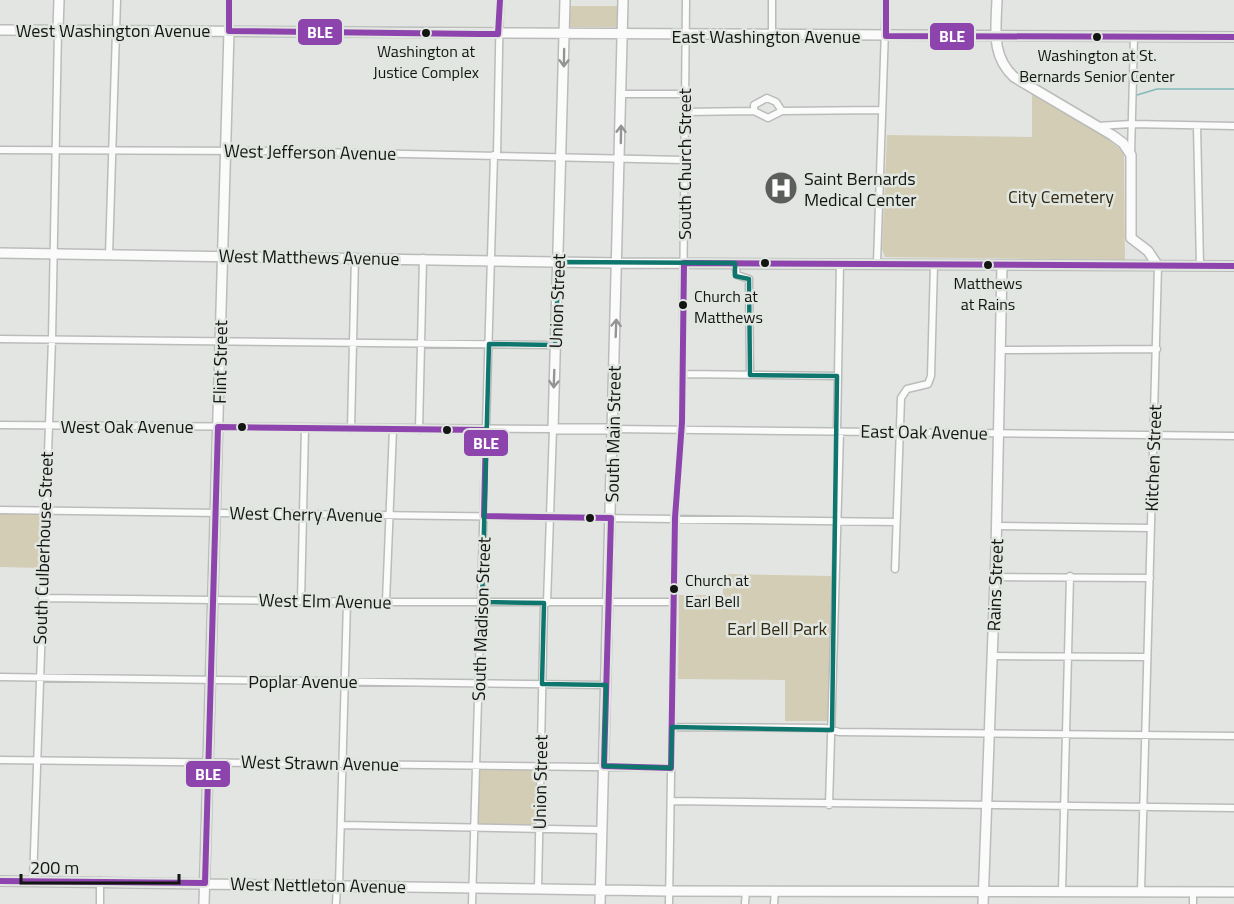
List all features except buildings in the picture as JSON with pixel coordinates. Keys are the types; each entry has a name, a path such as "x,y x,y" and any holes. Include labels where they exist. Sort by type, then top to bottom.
{"street":[{"name":"South Culberhouse Street","path":"33,881 47,425 52,339 59,0"},
{"path":"109,255 117,0"},
{"name":"Flint Street","path":"204,904 229,0"},
{"name":"South Madison Street","path":"472,904 500,0"},
{"name":"Union Street","path":"538,889 542,684 559,261 565,0"},
{"name":"South Main Street","path":"600,904 621,158 623,0"},
{"name":"South Church Street","path":"669,904 675,518 682,374 686,0"},
{"path":"772,0 772,36"},
{"path":"877,263 886,0"},
{"path":"997,0 998,56 1005,69 1014,77 1123,143 1131,155"},
{"name":"West Washington Avenue","path":"0,30 622,35"},
{"name":"East Washington Avenue","path":"622,35 1234,37"},
{"path":"1134,37 1129,231 1134,242 1148,251 1158,266"},
{"path":"622,94 685,94"},
{"path":"754,111 754,105 766,98 776,102 782,111"},
{"path":"685,112 754,111 768,118 782,111 882,110"},
{"path":"1097,126 1132,124 1234,126"},
{"path":"1197,126 1200,266"},
{"name":"West Jefferson Avenue","path":"0,150 225,151 684,160"},
{"name":"West Matthews Avenue","path":"0,253 491,259 618,263 1234,266"},
{"path":"351,429 355,257"},
{"path":"419,430 423,258"},
{"path":"735,263 737,275 749,279 750,375"},
{"path":"829,805 837,521 840,263"},
{"path":"895,569 902,392 928,384 932,376 934,264"},
{"name":"Rains Street","path":"982,904 997,526 1002,265"},
{"name":"Kitchen Street","path":"1141,892 1158,266"},
{"path":"0,339 555,345"},
{"path":"1000,350 1157,349"},
{"path":"682,374 837,376"},
{"name":"West Oak Avenue","path":"0,425 419,430 614,429"},
{"path":"302,601 305,428"},
{"path":"386,603 393,429"},
{"name":"East Oak Avenue","path":"614,429 1234,436"},
{"name":"West Cherry Avenue","path":"0,510 896,522"},
{"path":"997,526 1151,528"},
{"path":"1062,891 1070,576"},
{"path":"995,577 1150,578"},
{"name":"West Elm Avenue","path":"42,598 386,603 675,603"},
{"path":"336,904 341,825 346,602"},
{"path":"992,656 1148,657"},
{"name":"Poplar Avenue","path":"0,676 211,681 606,685"},
{"path":"672,727 988,734 1234,736"},
{"name":"West Strawn Avenue","path":"0,759 671,768"},
{"path":"671,801 829,805 1234,808"},
{"path":"341,825 602,830"},
{"name":"West Nettleton Avenue","path":"0,881 669,891 1234,892"},
{"path":"100,881 100,904"},
{"path":"745,904 746,890"},
{"path":"774,890 774,904"},
{"path":"1193,892 1193,904"}],"highlighted area":[{"path":"559,262 735,263 735,276 749,279 750,375 837,376 832,730 672,727 671,768 604,766 606,685 542,684 544,603 482,602 489,344 555,345"}],"green space":[{"path":"570,6 617,6 617,27 570,27"},
{"name":"City Cemetery","path":"1032,92 1103,135 1124,152 1125,260 885,257 882,249 887,135 1032,137"},
{"path":"0,512 41,514 40,568 0,567"},
{"name":"Earl Bell Park","path":"723,574 831,576 829,721 785,721 785,680 678,679 679,595 723,595"},
{"path":"479,767 537,768 536,825 478,824"}],"waterway":[{"path":"1137,95 1157,89 1234,89"}],"transit line":[{"name":"BLE","path":"229,0 229,31 479,34 498,34 500,0"},
{"name":"BLE","path":"886,0 886,36 1234,37"},
{"name":"BLE","path":"0,881 205,883 218,427 486,430 484,516 611,518 604,766 671,768 675,518 682,422 684,263 1234,266"}],"place":[{"name":"Washington at Justice Complex","path":"426,33"},
{"name":"Washington at St. Bernards Senior Center","path":"1097,37"},
{"name":"Saint Bernards Medical Center","path":"781,188"},
{"name":"Matthews at Rains","path":"988,265"},
{"name":"Church at Matthews","path":"683,305"},
{"name":"Church at Earl Bell","path":"674,589"}]}
